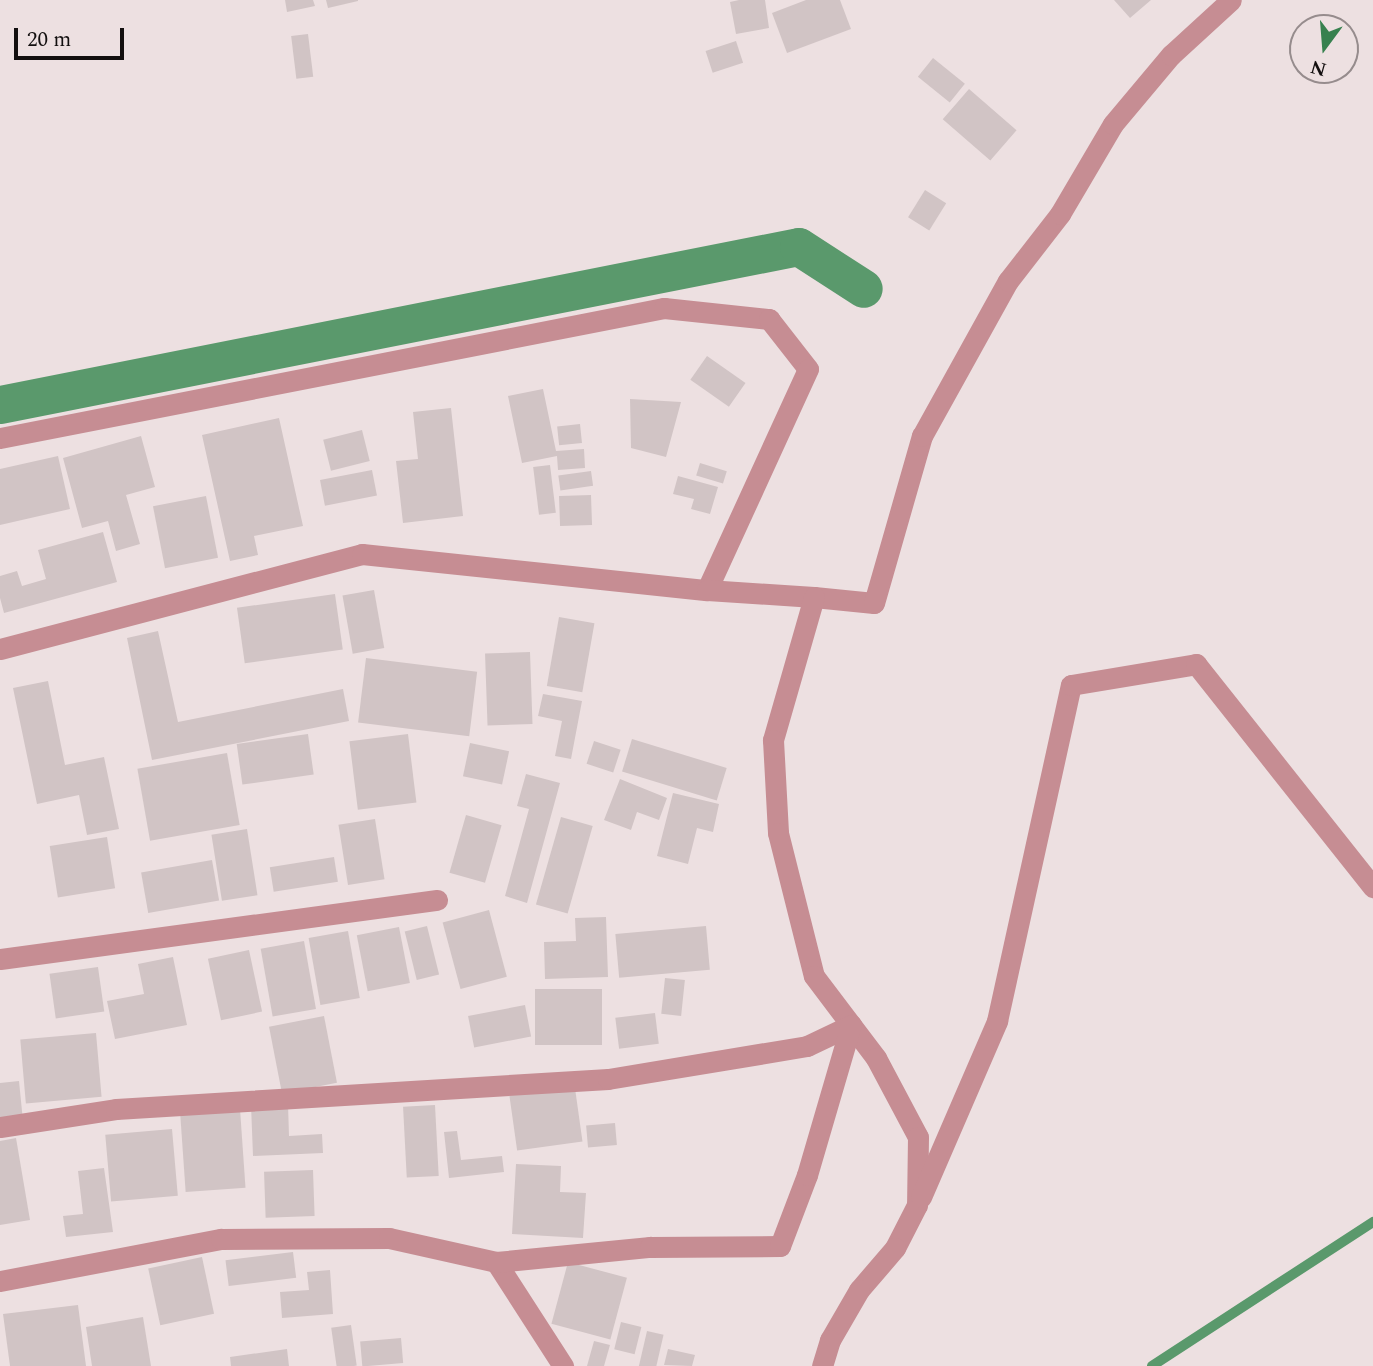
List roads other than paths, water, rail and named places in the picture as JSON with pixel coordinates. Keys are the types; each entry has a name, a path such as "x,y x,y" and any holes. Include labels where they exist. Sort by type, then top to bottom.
{"street":[{"path":"0,649 362,554 707,590 874,603 922,436 1008,281 1060,214 1113,124 1171,55 1231,0"},
{"path":"0,439 664,308 769,319 808,369 707,590"},
{"path":"814,597 773,740 778,833 814,976 876,1058 918,1137 917,1205"},
{"path":"822,1366 830,1340 859,1290 895,1248 917,1205 997,1021 1071,685 1196,664 1373,887"},
{"path":"0,959 437,900"},
{"path":"0,1126 116,1109 608,1079 807,1046 851,1025"},
{"path":"0,1281 221,1239 389,1238 496,1262 650,1247 779,1247 807,1175 851,1025"},
{"path":"496,1262 563,1366"}],"waterway":[{"path":"0,405 799,247 864,289"},
{"path":"1152,1366 1373,1222"}]}
